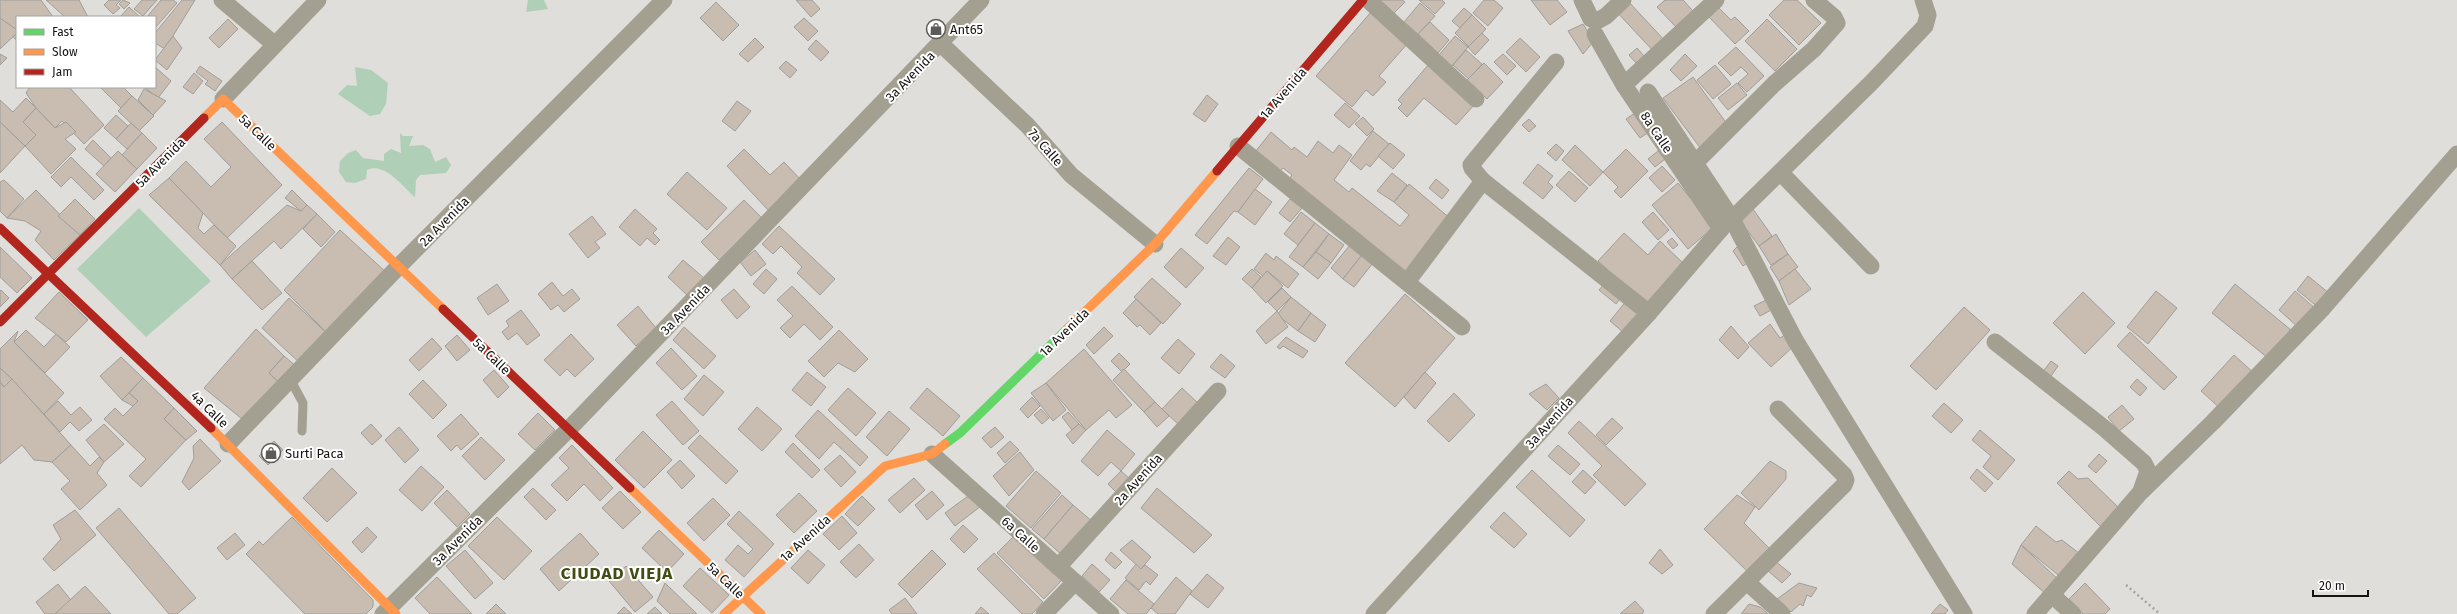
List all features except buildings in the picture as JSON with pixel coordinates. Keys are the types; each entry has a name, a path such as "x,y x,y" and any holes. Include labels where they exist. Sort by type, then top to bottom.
{"street":[{"path":"222,0 274,44"},
{"name":"5a Avenida","path":"0,322 223,99 274,44 318,0"},
{"name":"2a Avenida","path":"228,444 399,266 664,0"},
{"name":"3a Avenida","path":"390,612 941,44 981,0"},
{"name":"1a Avenida","path":"724,614 885,466 932,454 960,433 1155,244 1363,0"},
{"path":"1368,0 1476,98"},
{"name":"8a Calle","path":"1582,0 1590,19 1596,27 1624,85 1731,227"},
{"path":"1596,27 1623,0"},
{"path":"1624,85 1716,0"},
{"path":"1695,163 1774,84 1814,49 1836,23 1834,17 1814,0"},
{"name":"3a Avenida","path":"1374,614 1648,313 1731,227 1780,172 1872,83 1925,26 1928,15 1923,0"},
{"name":"7a Calle","path":"941,44 1028,126 1071,175 1155,244"},
{"path":"1556,62 1471,165 1483,181 1648,313"},
{"path":"1648,92 1695,163 1795,340 1964,614"},
{"name":"5a Calle","path":"223,99 761,614"},
{"path":"1238,146 1462,327"},
{"path":"2035,614 2139,494 2213,422 2323,308 2457,154"},
{"path":"1780,172 1871,266"},
{"path":"1407,282 1483,181"},
{"name":"4a Calle","path":"0,228 228,444 390,612"},
{"path":"1995,342 2144,463 2148,471 2147,478 2139,494"},
{"name":"2a Avenida","path":"1058,567 1218,391"},
{"path":"1714,614 1844,485 1846,480 1844,475 1778,409"},
{"name":"6a Calle","path":"932,454 1111,614"},
{"path":"1044,614 1075,582"},
{"path":"1747,582 1782,614"},
{"path":"2052,595 2073,614"}],"lane":[{"path":"290,379 303,403 302,431"}],"path":[{"path":"2126,585 2160,614"}],"green space":[{"path":"528,0 544,0 548,9 526,12"},
{"path":"355,67 371,70 388,83 386,104 380,114 370,116 338,94 347,85 357,86"},
{"path":"400,133 403,136 413,136 409,146 423,145 430,149 435,162 446,157 451,165 446,173 420,175 416,180 415,197 393,176 380,169 373,168 367,170 366,179 355,183 346,182 339,172 340,161 348,153 356,150 363,158 384,161 384,154 391,149 401,153"},
{"path":"139,208 211,281 146,337 77,269"}],"traffic: fast":[{"path":"945,444 960,433 1067,329"}],"traffic: slow":[{"path":"204,118 223,99 443,309"},
{"path":"1067,329 1155,244 1217,171"},
{"path":"211,428 396,614"},
{"path":"724,614 885,466 932,454 945,444"},
{"path":"630,488 761,614"}],"traffic: jam":[{"path":"1217,171 1363,0"},
{"path":"0,322 204,118"},
{"path":"0,228 211,428"},
{"path":"443,309 630,488"}],"place":[{"name":"Ant65","path":"936,29"},
{"name":"Surti Paca","path":"271,453"}],"district":[{"name":"CIUDAD VIEJA","path":"617,573"}]}
